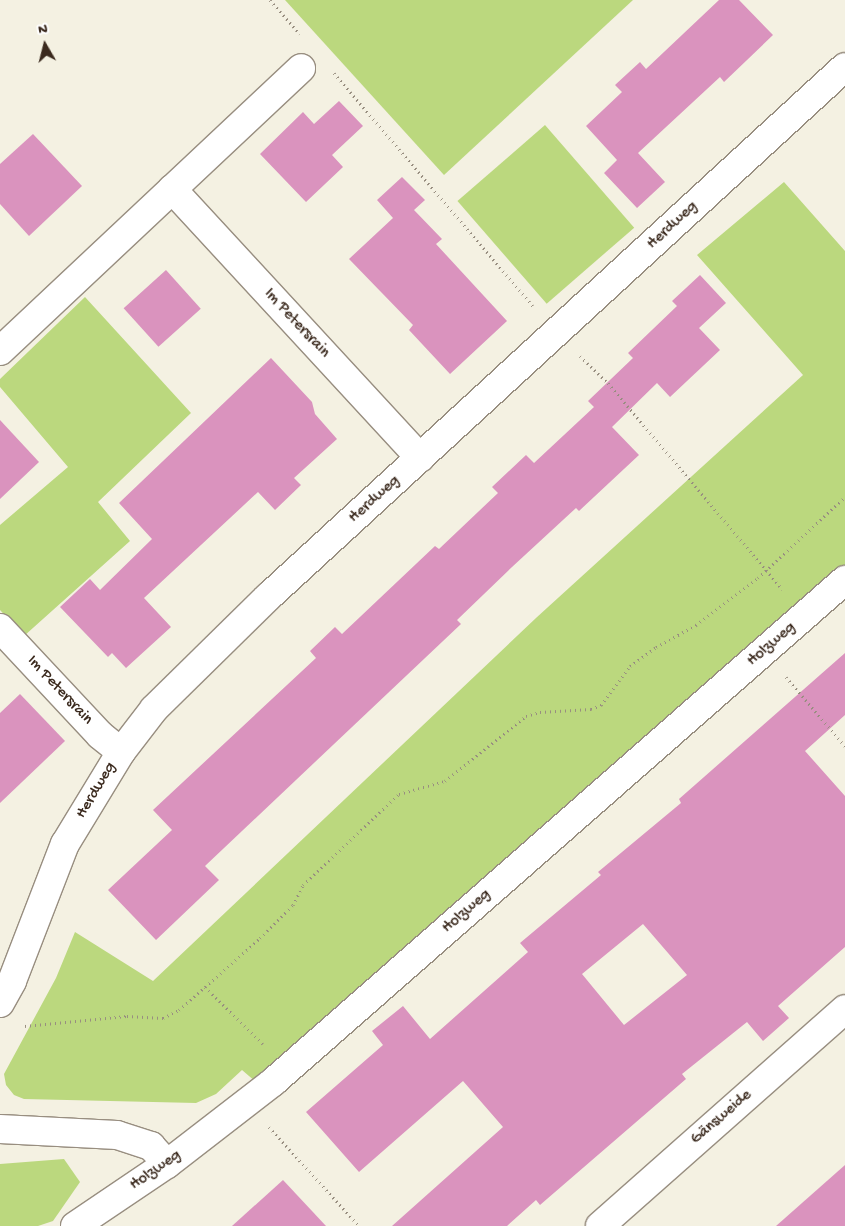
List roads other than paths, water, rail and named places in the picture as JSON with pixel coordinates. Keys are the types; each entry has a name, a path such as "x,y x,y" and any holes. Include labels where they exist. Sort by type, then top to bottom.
{"street":[{"name":"Herdweg","path":"0,1003 12,981 65,844 121,752 154,709 268,597 845,67"},
{"path":"0,351 300,68"},
{"name":"Im Petersrain","path":"172,190 420,458"},
{"name":"Holzweg","path":"75,1226 167,1164 288,1070 845,580"},
{"name":"Im Petersrain","path":"0,628 100,735 121,752"},
{"name":"Gänsweide","path":"600,1226 845,1009"},
{"path":"0,1129 117,1135 151,1146 167,1164"}]}
